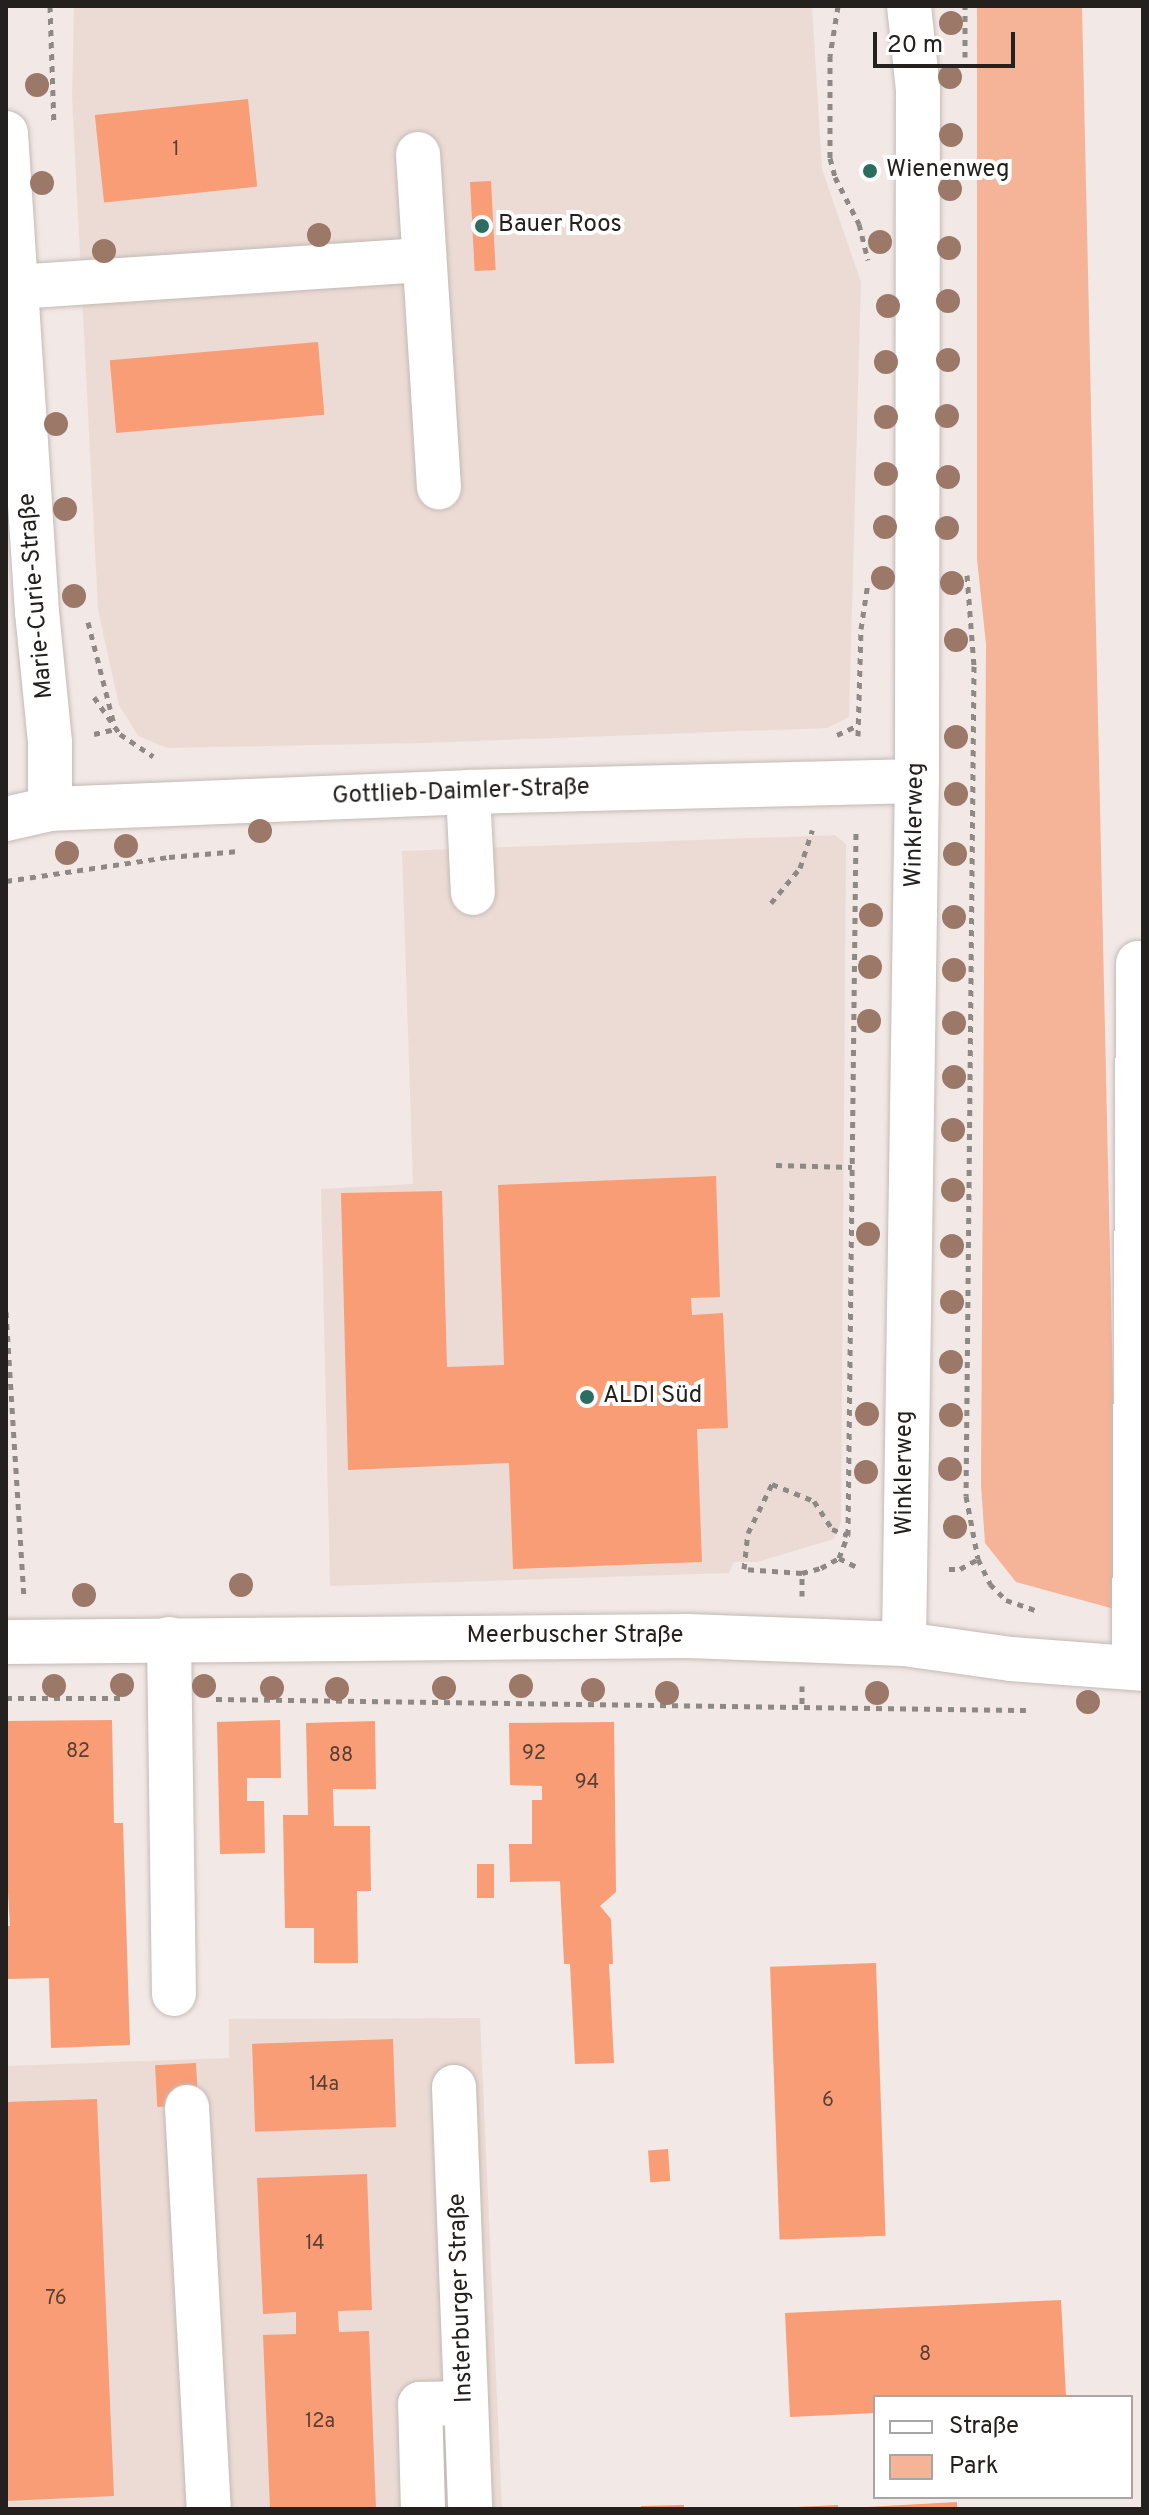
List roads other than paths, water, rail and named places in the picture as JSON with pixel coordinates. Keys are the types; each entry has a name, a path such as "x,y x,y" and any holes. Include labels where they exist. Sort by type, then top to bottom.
{"street":[{"name":"Winklerweg","path":"904,1644 917,781 918,90 909,6"},
{"name":"Marie-Curie-Straße","path":"6,133 37,612 50,743 50,809"},
{"path":"418,154 439,487"},
{"path":"15,287 423,260"},
{"name":"Gottlieb-Daimler-Straße","path":"6,819 50,809 468,792 917,781"},
{"path":"468,792 473,893"},
{"path":"1138,963 1138,1668"},
{"name":"Meerbuscher Straße","path":"16,1642 688,1636 904,1644 1011,1659 1138,1668"},
{"path":"169,1639 174,1994"},
{"name":"Insterburger Straße","path":"454,2087 470,2509"},
{"path":"187,2107 209,2509"},
{"path":"423,2509 420,2404 466,2403"}],"place":[{"name":"Wienenweg","path":"870,171"},
{"name":"Bauer Roos","path":"482,226"},
{"name":"ALDI Süd","path":"587,1397"}]}
